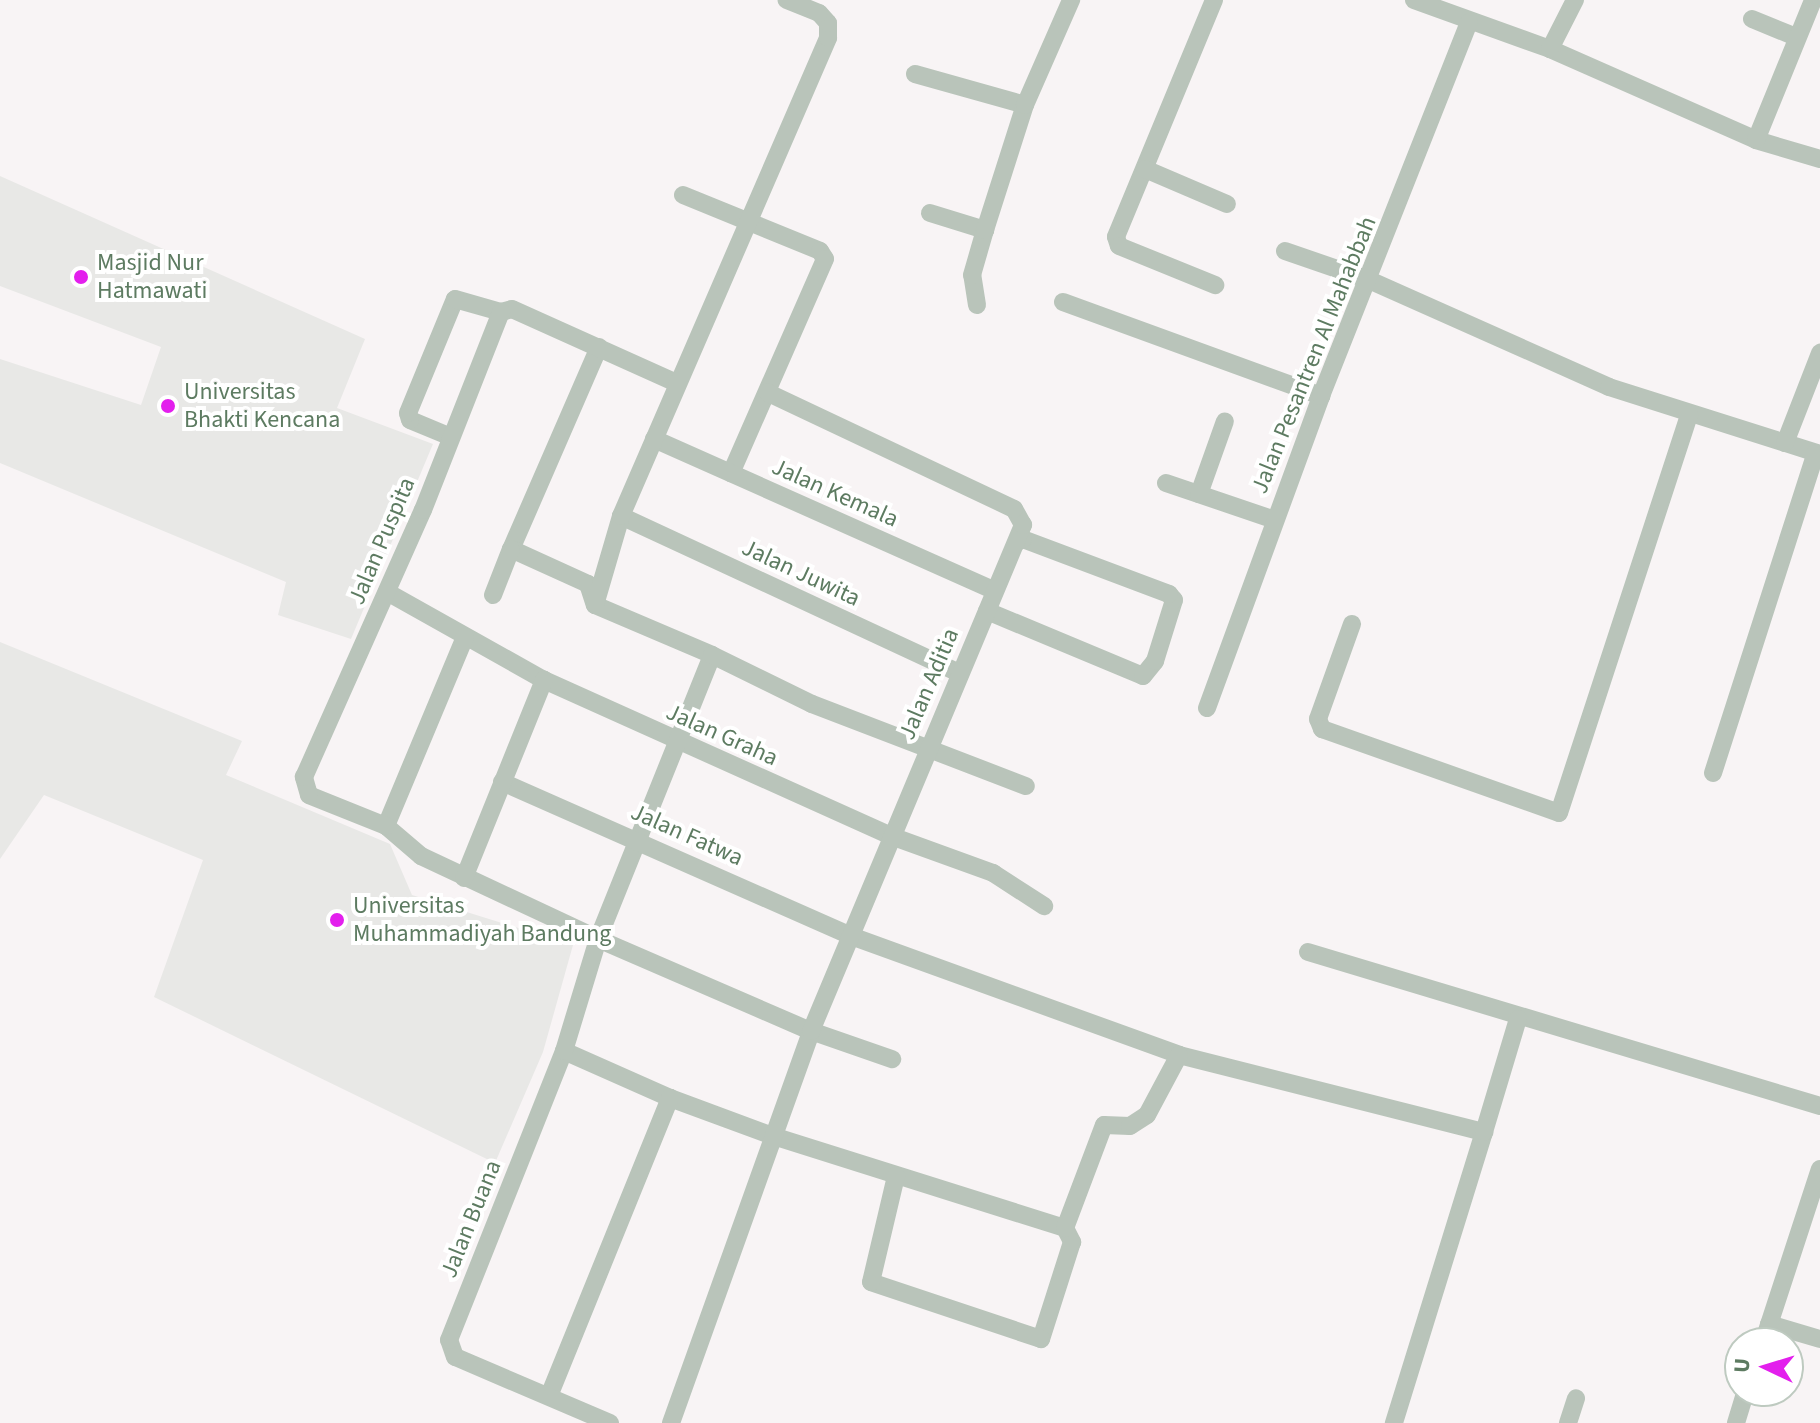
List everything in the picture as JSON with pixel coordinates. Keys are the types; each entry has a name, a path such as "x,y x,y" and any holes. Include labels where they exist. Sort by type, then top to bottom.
{"street":[{"path":"595,605 621,516 677,383 752,221 828,38 828,23 819,13 786,0"},
{"path":"977,305 972,275 985,230 1025,105 1071,0"},
{"path":"1214,0 1116,237 1119,246 1215,285"},
{"path":"1414,0 1550,49 1756,140 1820,159"},
{"path":"1550,49 1575,0"},
{"path":"1756,140 1813,0"},
{"path":"1752,19 1796,37"},
{"name":"Jalan Pesantren Al Mahabbah","path":"1207,708 1321,396 1469,22"},
{"path":"915,74 1025,105"},
{"path":"1145,169 1227,204"},
{"path":"683,195 820,251 825,259 731,473"},
{"path":"930,213 985,230"},
{"path":"1285,251 1369,280 1609,387 1818,454 1713,773"},
{"path":"451,437 408,417 446,315 455,299 501,312 512,309 677,383"},
{"path":"1063,302 1321,396"},
{"name":"Jalan Puspita","path":"386,826 309,795 303,787 387,592 501,312"},
{"path":"493,595 599,347"},
{"path":"1785,443 1820,353"},
{"path":"767,392 1014,509 1024,519 1017,542"},
{"path":"1352,624 1318,719 1322,729 1559,813 1689,415"},
{"path":"1199,494 1225,421"},
{"name":"Jalan Kemala","path":"654,439 995,591"},
{"path":"1166,483 1275,520"},
{"name":"Jalan Juwita","path":"621,516 960,673"},
{"path":"987,611 1143,676 1155,661 1174,600 1169,594 1023,539 1017,542"},
{"name":"Jalan Aditia","path":"671,1423 811,1031 927,748 1017,542"},
{"path":"511,549 588,584 595,605 712,655 812,704 1026,786"},
{"name":"Jalan Graha","path":"387,592 544,680 891,836 993,873 1044,906"},
{"path":"465,637 386,826 421,856 464,878 811,1031 892,1059"},
{"name":"Jalan Buana","path":"610,1423 455,1357 449,1340 564,1051 598,939 712,655"},
{"path":"464,878 544,680"},
{"name":"Jalan Fatwa","path":"502,782 638,839 851,936 1179,1055 1484,1132"},
{"path":"1308,952 1518,1019 1631,1045 1820,1106"},
{"path":"1394,1423 1518,1019"},
{"path":"564,1051 670,1098 773,1136 1065,1228 1072,1242 1044,1333 1035,1341 871,1282 896,1176"},
{"path":"1065,1228 1104,1125 1130,1126 1147,1115 1179,1055"},
{"path":"549,1396 670,1098"},
{"path":"1768,1327 1820,1169"},
{"path":"1769,1324 1820,1339"},
{"path":"1568,1423 1576,1398"}],"shaded area":[{"name":"Universitas Bhakti Kencana","path":"0,176 365,339 337,408 433,444 351,639 278,615 286,582 0,463 0,359 141,405 161,347 0,286"},
{"name":"Universitas Muhammadiyah Bandung","path":"0,642 242,741 226,775 390,844 412,895 573,945 543,1052 495,1163 154,997 203,860 44,795 0,859"}],"place":[{"name":"Masjid Nur Hatmawati","path":"81,277"},
{"name":"Universitas Bhakti Kencana","path":"168,406"},
{"name":"Universitas Muhammadiyah Bandung","path":"337,920"}]}
